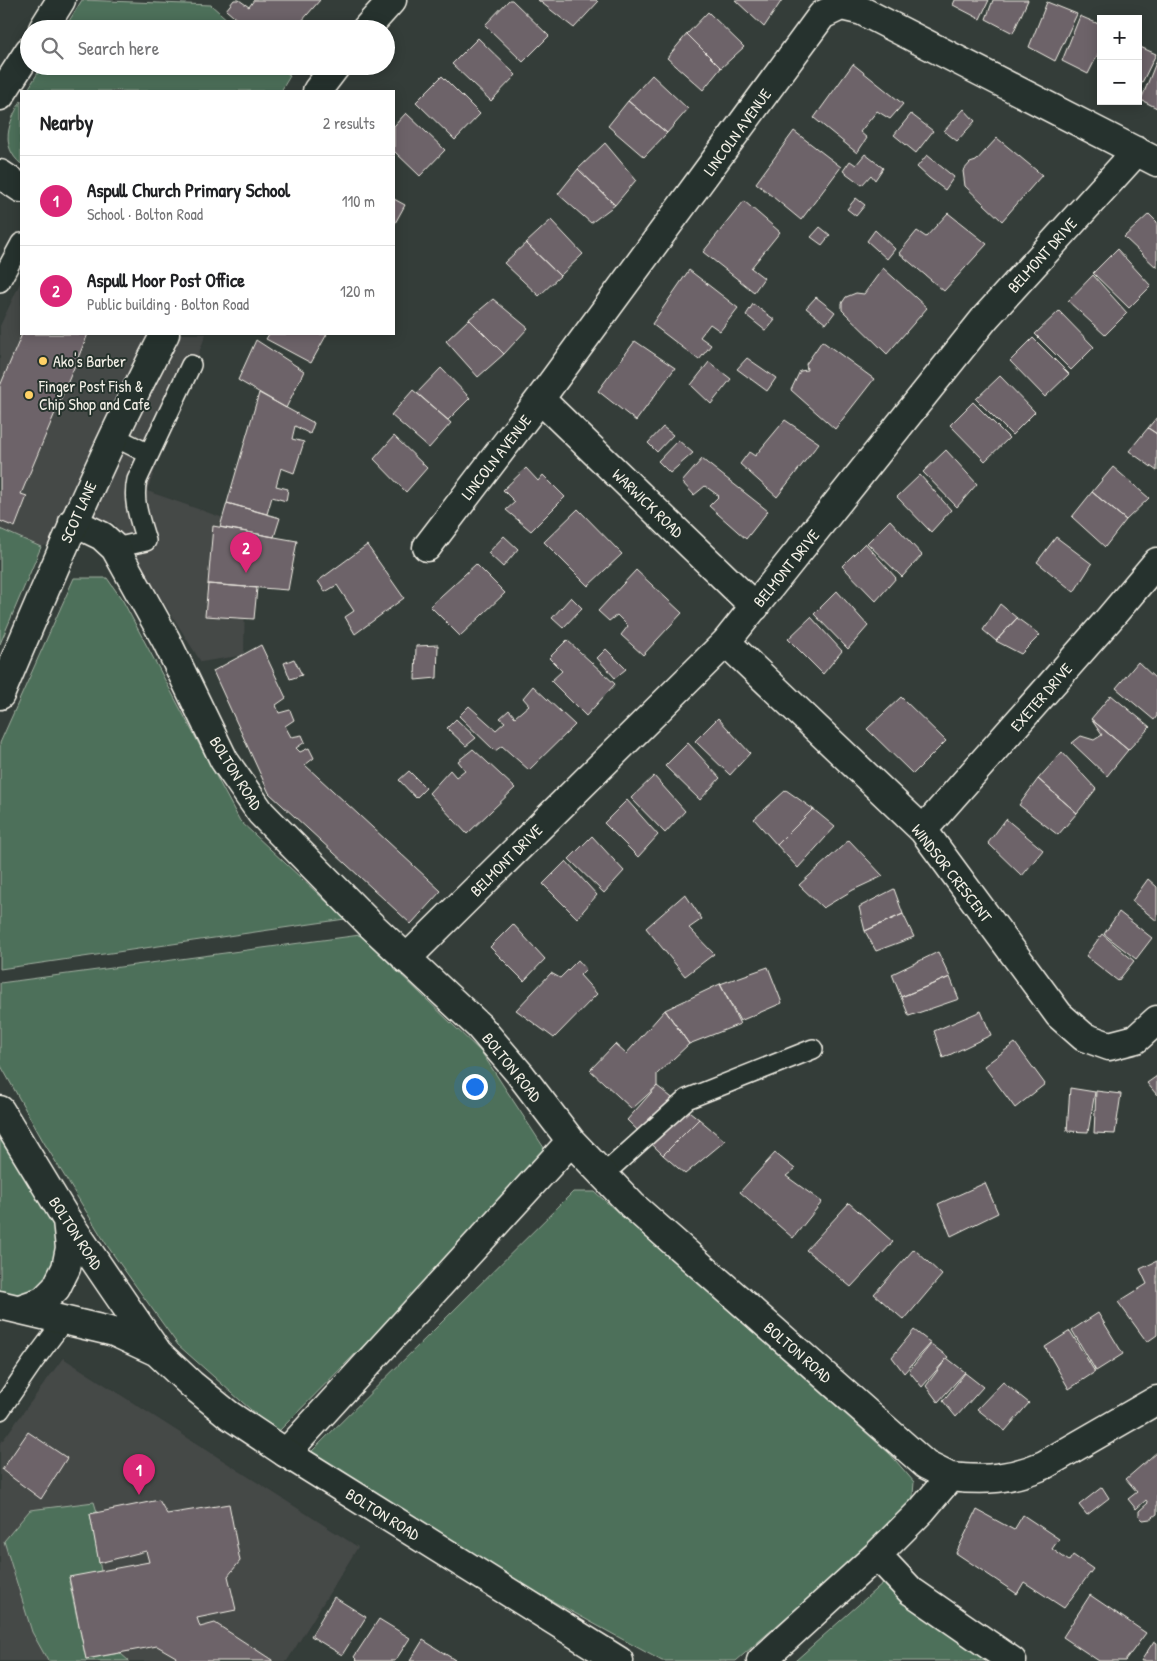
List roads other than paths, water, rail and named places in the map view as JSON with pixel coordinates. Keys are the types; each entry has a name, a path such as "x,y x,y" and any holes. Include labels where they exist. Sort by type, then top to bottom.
{"street":[{"path":"49,20 61,0"},
{"path":"374,20 392,0"},
{"name":"LINCOLN AVENUE","path":"426,547 540,399 822,15 841,6 862,11 1147,156"},
{"path":"0,96 20,65"},
{"path":"318,90 329,75"},
{"name":"BELMONT DRIVE","path":"406,959 726,642 985,318 1147,156"},
{"path":"0,174 20,187"},
{"name":"SCOT LANE","path":"0,695 73,522 113,436 164,335"},
{"name":"WARWICK ROAD","path":"540,399 755,607"},
{"name":"BOLTON ROAD","path":"73,522 102,536 114,548 166,640 224,760 261,814 406,959 479,1026 520,1074 571,1141 632,1205 926,1465 950,1477"},
{"name":"EXETER DRIVE","path":"923,830 1157,562"},
{"name":"WINDSOR CRESCENT","path":"726,642 923,830 1059,1015 1084,1037 1109,1046 1136,1038 1157,1020"},
{"name":"BOLTON ROAD","path":"0,1110 67,1220 158,1353 191,1384 229,1415 286,1453 619,1661"},
{"path":"286,1453 571,1141"},
{"path":"10,1307 43,1301 56,1288 66,1268 70,1248 67,1220"},
{"name":"BOLTON ROAD","path":"10,1307 114,1332 158,1353"},
{"path":"761,1661 877,1555 922,1510 950,1477 990,1480 1008,1478 1027,1472 1044,1465 1157,1400"},
{"path":"877,1555 911,1590 1012,1661"}],"lane":[{"path":"0,282 20,245"},
{"path":"114,548 146,541 135,503 134,491 136,480 191,365"},
{"path":"113,436 149,454"},
{"path":"603,1175 687,1099 812,1049"},
{"path":"0,1410 65,1319"}],"place":[{"name":"Ako's Barber","path":"43,361"},
{"name":"Finger Post Fish & Chip Shop and Cafe","path":"29,395"},
{"name":"Aspull Moor Post Office","path":"246,573"},
{"name":"Aspull Church Primary School","path":"139,1495"}]}
